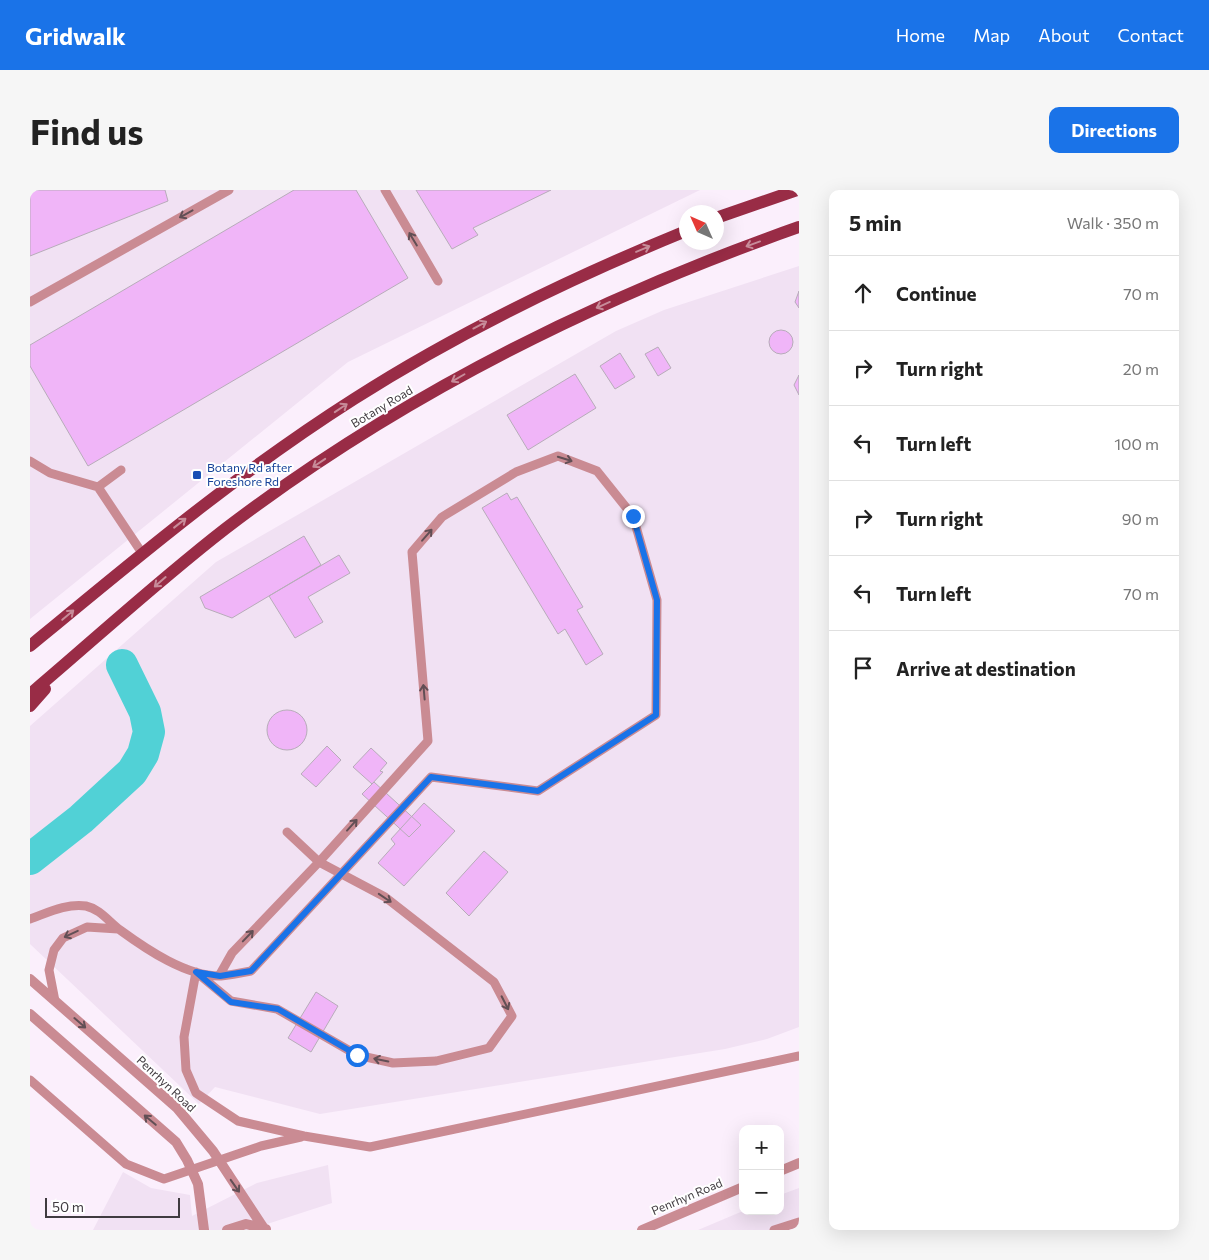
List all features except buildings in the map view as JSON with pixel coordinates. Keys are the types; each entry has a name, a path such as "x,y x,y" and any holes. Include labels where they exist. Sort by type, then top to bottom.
{"main road":[{"path":"724,215 797,190"},
{"name":"Botany Road","path":"30,694 225,529 335,452 415,403 480,365 548,330 660,279 799,227"},
{"name":"Botany Road","path":"30,646 142,553 278,450 416,361 541,294 679,234"},
{"path":"30,706 72,659"}],"street":[{"name":"Penrhyn Road","path":"30,979 177,1108 213,1152 265,1228"},
{"path":"30,1014 176,1142 198,1184 204,1230"},
{"path":"782,1170 799,1163"},
{"name":"Penrhyn Road","path":"642,1230 739,1189"},
{"path":"226,1230 246,1224 265,1228"}],"lane":[{"path":"30,302 229,190"},
{"path":"384,190 438,281"},
{"path":"30,919 74,905 88,906 99,912 118,929 152,952 196,972 220,976 251,971 431,777 538,791 656,715 657,600 633,516 597,471 558,456 516,472 442,517 412,552 428,741 319,862 232,953 220,976"},
{"path":"30,461 50,472 98,487 142,553"},
{"path":"98,487 120,470"},
{"path":"196,972 231,1002 278,1009 357,1055 393,1062 436,1061 489,1048 512,1016 494,982 384,897 343,873 319,862 287,832"},
{"path":"55,1001 49,970 54,950 63,938 87,927 118,929"},
{"path":"196,972 184,1037 186,1070 196,1093 238,1121 304,1136 370,1147 799,1056"},
{"path":"30,1080 126,1164 164,1179 262,1146 304,1136"},
{"path":"774,1230 799,1222"}],"shaded area":[{"path":"30,190 700,190 348,362 30,619"},
{"path":"799,266 799,1027 767,1039 725,1049 320,1114 215,1087 199,1104 30,944 30,726 216,562 616,331 664,310"},
{"path":"328,1165 332,1203 249,1230 93,1230 123,1172 151,1188 190,1195 192,1216 257,1183"},
{"path":"799,1188 799,1230 698,1230 739,1213 739,1215 784,1215 784,1194"}],"waterway":[{"path":"30,859 81,819 132,772 143,754 149,732 145,712 122,665"}],"place":[{"name":"Botany Rd after Foreshore Rd","path":"197,475"}],"route":[{"path":"357,1055 278,1009 231,1002 196,972 220,976 251,971 431,777 538,791 656,715 657,600 633,516"}]}
